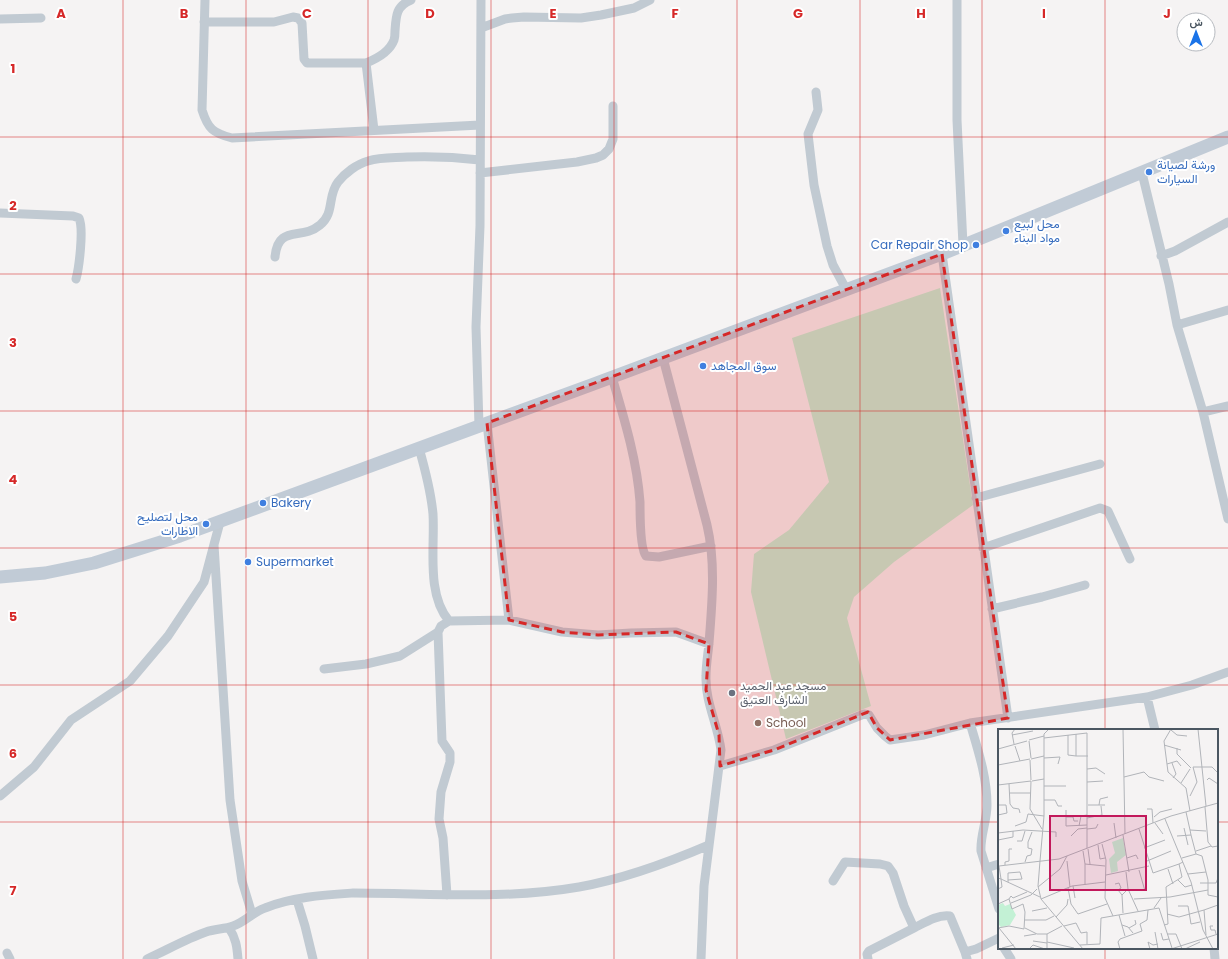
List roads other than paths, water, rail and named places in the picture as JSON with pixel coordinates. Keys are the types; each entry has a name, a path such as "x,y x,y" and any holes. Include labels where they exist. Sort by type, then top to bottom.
{"main road":[{"path":"0,577 45,573 94,563 157,544 220,522 942,254 1228,137"}],"street":[{"path":"205,0 202,110 206,123 220,135 232,138 480,125"},
{"path":"204,22 274,22 294,17 298,18 302,23 304,59 307,64 366,63 384,52 392,43 395,38 397,13 401,6 411,0"},
{"path":"481,0 480,226 476,327 483,424 509,620"},
{"path":"481,28 505,19 518,17 581,18 601,15 634,8 650,0"},
{"path":"957,0 957,120 963,245"},
{"path":"0,19 41,18"},
{"path":"366,63 374,130"},
{"path":"816,92 818,110 808,134 814,184 827,246 833,265 846,290"},
{"path":"480,173 577,162 603,155 609,149 613,140 613,106"},
{"path":"275,257 276,247 279,240 285,236 311,231 320,225 330,212 332,193 335,185 340,179 358,165 368,161 385,158 449,156 480,160"},
{"path":"1142,173 1177,326 1224,483 1228,519"},
{"path":"0,213 72,216 79,218 81,226 79,270 76,280"},
{"path":"1161,256 1176,251 1228,222"},
{"path":"942,254 1008,718"},
{"path":"1177,326 1228,310"},
{"path":"663,358 707,525 711,546 712,566 706,690 709,705 719,735 720,766 704,893 701,959"},
{"path":"612,377 627,428 639,485 644,554 646,556 659,557 711,546"},
{"path":"1203,412 1228,406"},
{"path":"419,448 433,513 436,593 442,613 449,621"},
{"path":"976,498 1100,464"},
{"path":"983,548 1100,508 1108,510 1130,559"},
{"path":"0,796 34,767 71,720 130,681 168,636 204,582 220,522"},
{"path":"214,545 230,800 242,881 252,914"},
{"path":"992,609 1042,598 1085,585"},
{"path":"447,895 443,838 439,819 441,792 450,762 450,753 442,741 438,632 441,626 449,621 509,620 562,632 598,635 676,632 709,644"},
{"path":"324,669 366,664 400,656 438,632"},
{"path":"720,766 774,750 864,714 869,715 884,736 890,740 924,735 970,723 1147,697 1192,685 1228,672"},
{"path":"1147,697 1155,729"},
{"path":"970,723 986,784 987,808 981,845 986,868 998,906"},
{"path":"147,959 206,932 229,928 264,908 297,900 334,894 353,893 447,895 513,894 580,887 624,876 667,862 709,845"},
{"path":"833,881 845,862 880,864 888,866 893,873 904,906 914,928"},
{"path":"986,868 998,864"},
{"path":"297,900 305,926 312,959"},
{"path":"868,959 868,951 914,928 945,915 950,916 966,955 998,938"},
{"path":"229,928 237,945 238,959"},
{"path":"1005,949 1011,959"},
{"path":"1214,949 1215,959"}],"place":[{"name":"ورشة لصيانة السيارات","path":"1149,172"},
{"name":"محل لبيع مواد البناء","path":"1006,231"},
{"name":"Car Repair Shop","path":"976,245"},
{"name":"سوق المجاهد","path":"703,366"},
{"name":"Bakery","path":"263,503"},
{"name":"محل لتصليح الاطارات","path":"206,524"},
{"name":"Supermarket","path":"248,562"},
{"name":"مسجد عبد الحميد الشارف العتيق","path":"732,693"},
{"name":"School","path":"758,723"}]}
